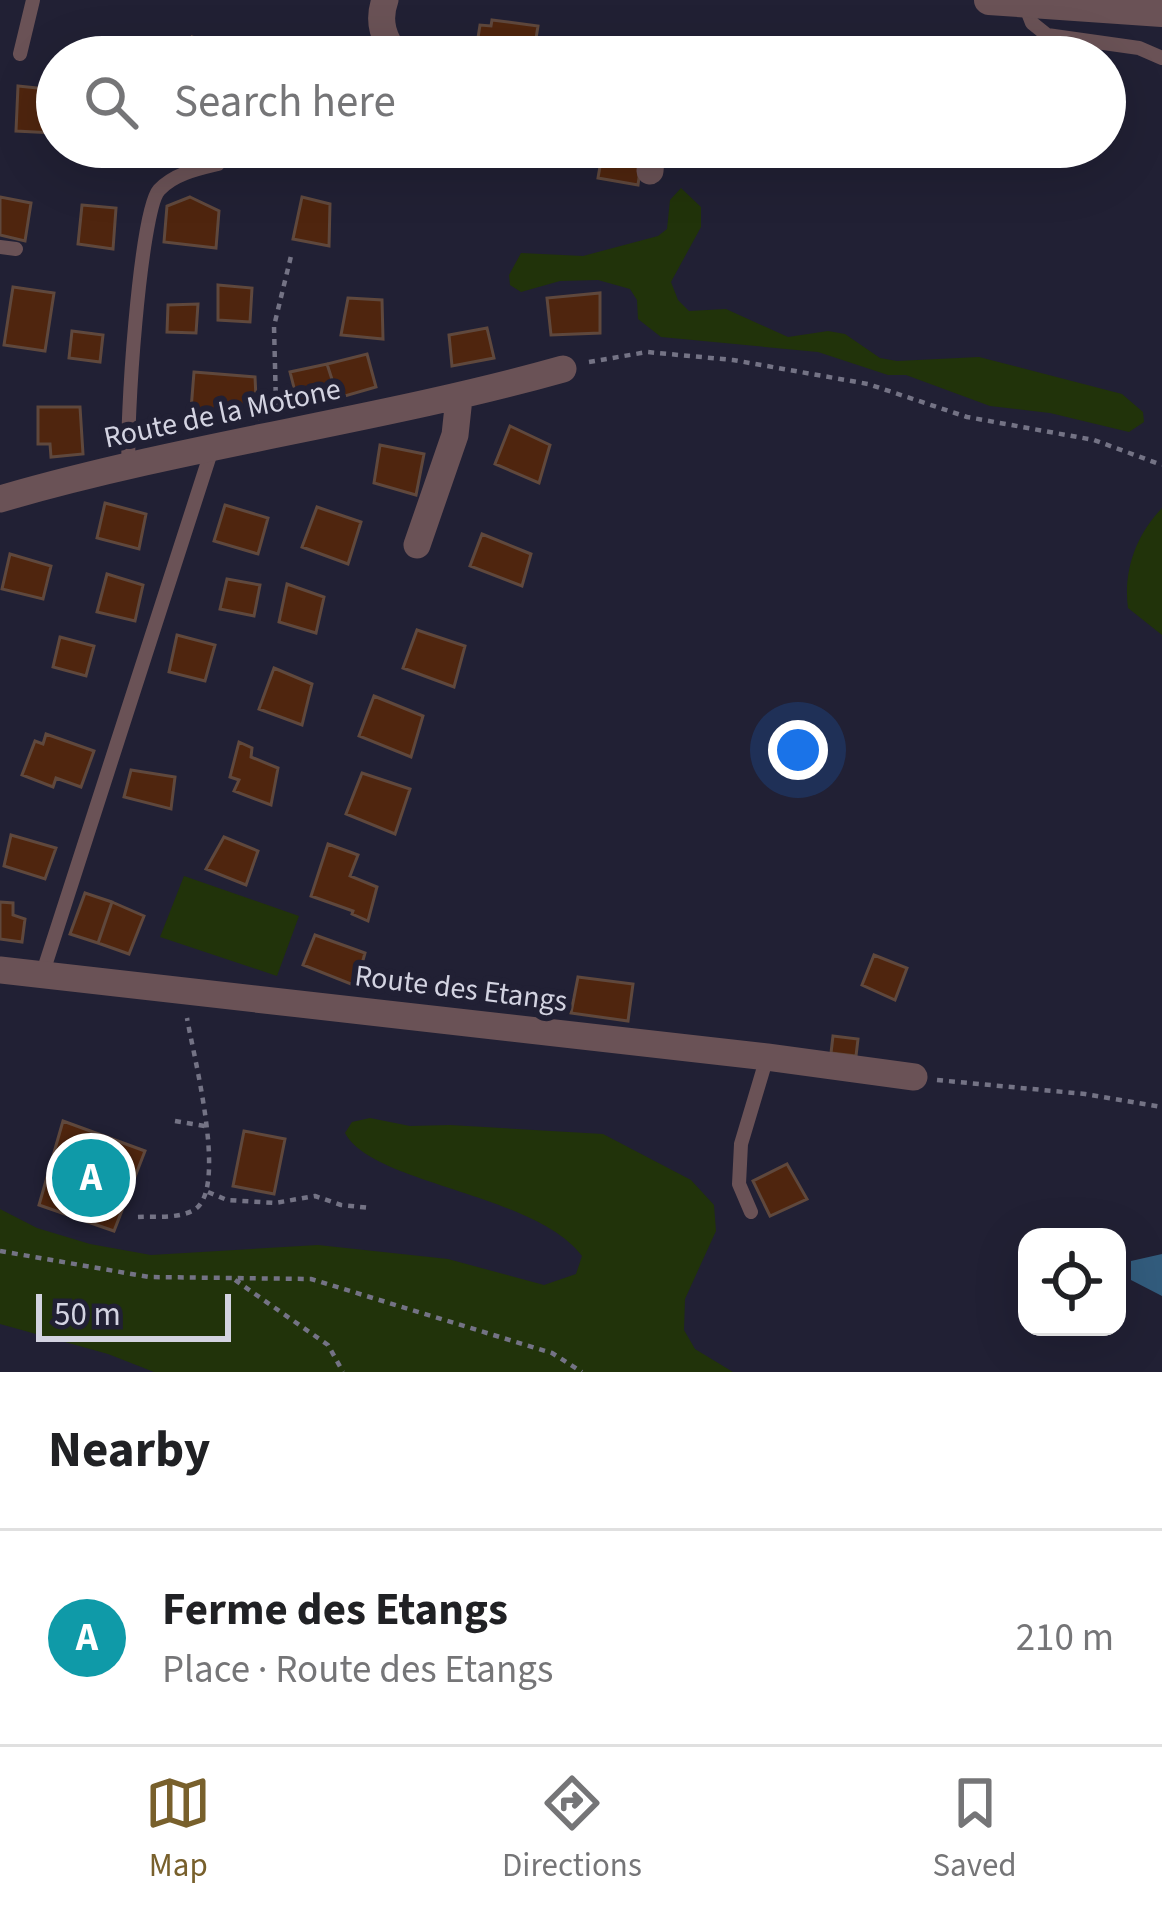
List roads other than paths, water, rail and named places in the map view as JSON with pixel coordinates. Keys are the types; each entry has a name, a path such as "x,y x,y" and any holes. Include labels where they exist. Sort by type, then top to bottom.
{"street":[{"path":"385,0 381,10 385,36"},
{"path":"989,0 1162,12"},
{"name":"Route de la Motone","path":"0,499 129,465 460,398 563,369"},
{"path":"417,545 455,435 460,398"},
{"name":"Route des Etangs","path":"0,970 914,1077"}],"lane":[{"path":"20,54 33,0"},
{"path":"1024,4 1032,23 1054,36"},
{"path":"1126,46 1162,58"},
{"path":"129,465 137,319 154,197 174,178 205,168"},
{"path":"43,972 212,449"},
{"path":"751,1212 739,1184 741,1144 767,1057"}],"water":[{"path":"1162,1254 1162,1296 1131,1280 1131,1261"}],"place":[{"name":"Ferme des Etangs","path":"91,1178"}]}
